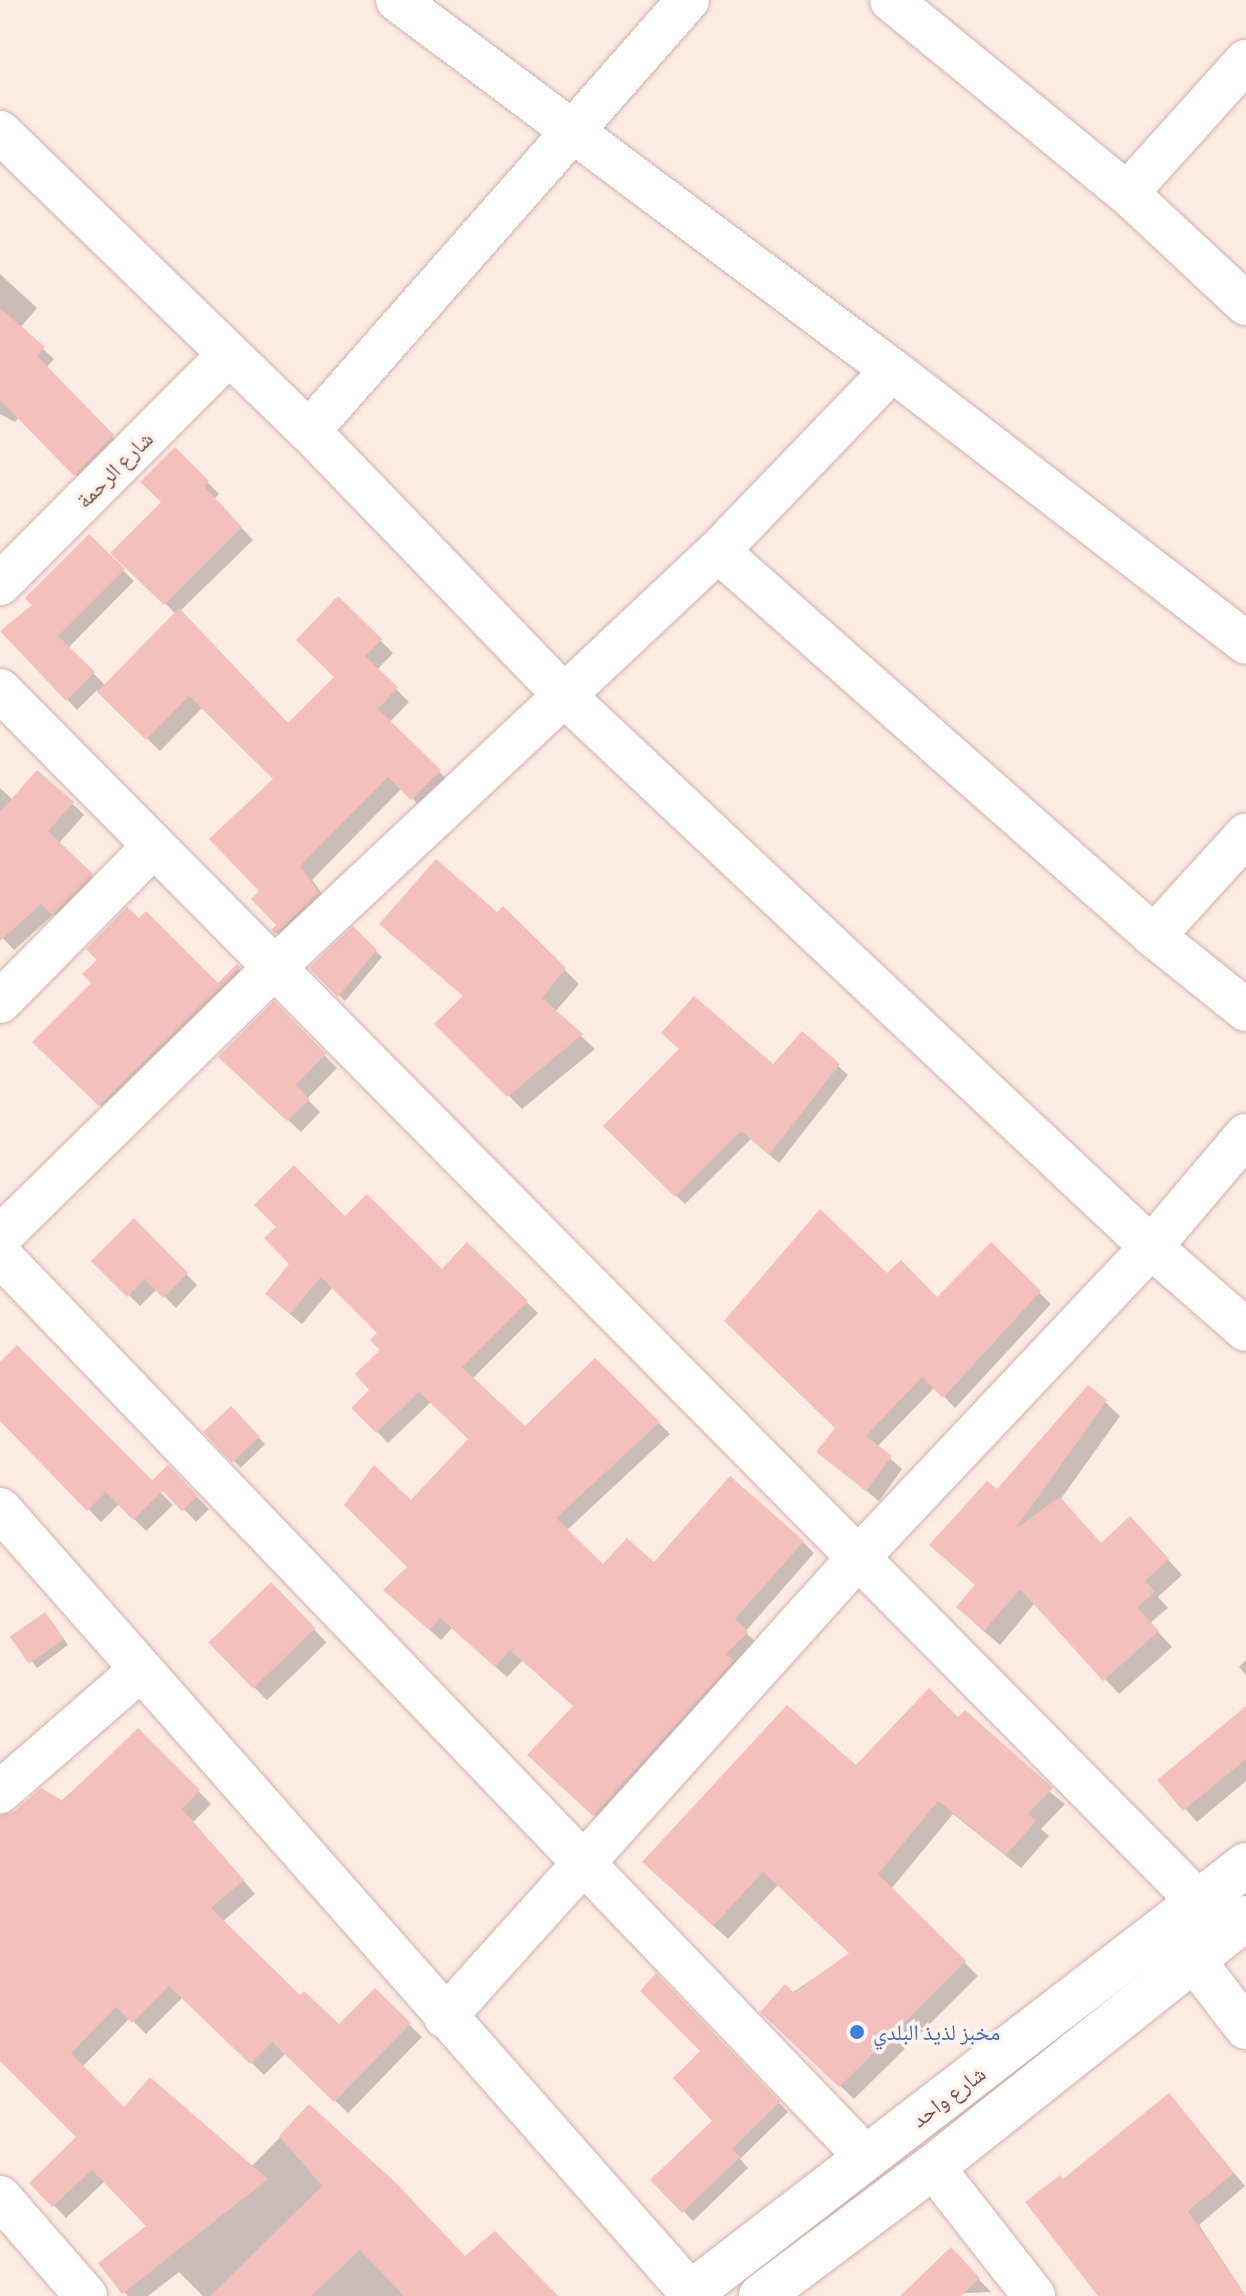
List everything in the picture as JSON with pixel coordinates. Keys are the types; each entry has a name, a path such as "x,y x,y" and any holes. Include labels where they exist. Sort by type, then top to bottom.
{"street":[{"path":"397,0 892,370 1246,643"},
{"path":"309,431 576,132 688,0"},
{"path":"891,0 1127,193 1246,304"},
{"path":"1127,193 1246,61"},
{"path":"0,132 309,431 567,698 1151,1247 1246,1330"},
{"name":"شارع الرحمة","path":"0,584 228,355"},
{"path":"0,1237 276,966 567,698 718,551 892,370"},
{"path":"718,551 1154,936 1246,1010"},
{"path":"0,690 276,966 856,1560 1198,1901"},
{"path":"1154,936 1246,835"},
{"path":"0,1002 154,846"},
{"path":"445,2017 856,1560 1151,1247 1246,1135"},
{"path":"0,1255 581,1864 866,2157"},
{"path":"0,1509 689,2294"},
{"path":"0,1792 139,1671"},
{"name":"شارع واحد","path":"689,2294 1246,1865"},
{"name":"شارع واحد","path":"774,2286 933,2167 1246,1918"},
{"path":"1193,1959 1246,2028"},
{"path":"933,2167 1034,2296"},
{"path":"0,2197 86,2296"},
{"path":"759,2242 774,2286"}],"building":[{"path":"0,308 45,347 37,356 114,435 74,476 0,400"},
{"path":"175,447 209,481 204,486 242,527 164,605 110,553 161,502 140,482"},
{"path":"89,534 125,569 58,636 95,672 66,701 0,631 32,605 25,598"},
{"path":"338,596 382,639 365,656 398,687 378,709 441,770 411,800 388,777 300,866 319,892 275,934 271,930 276,925 251,899 259,891 209,839 273,779 189,696 146,740 97,692 179,608 288,723 334,677 296,640"},
{"path":"37,770 74,802 48,831 93,874 52,915 41,904 0,941 0,812"},
{"path":"436,859 497,912 503,906 566,968 542,998 583,1034 507,1097 434,1024 463,996 379,924"},
{"path":"127,907 139,918 146,911 218,983 237,964 240,967 99,1106 32,1042 91,983 82,974 97,960 86,949"},
{"path":"353,926 377,950 338,997 309,968"},
{"path":"694,996 773,1064 802,1031 840,1064 769,1155 741,1131 675,1197 603,1126 679,1049 661,1033"},
{"path":"274,1001 326,1054 296,1085 310,1099 287,1121 218,1057"},
{"path":"294,1165 345,1216 367,1194 442,1269 467,1242 528,1301 462,1367 525,1426 595,1358 660,1422 556,1518 603,1564 627,1538 654,1562 730,1476 804,1541 735,1619 748,1632 726,1654 734,1660 593,1816 527,1755 573,1706 510,1650 495,1667 440,1618 429,1630 383,1590 407,1567 344,1505 374,1465 411,1500 468,1439 419,1392 376,1433 351,1408 369,1390 355,1374 380,1350 370,1340 377,1333 321,1277 290,1314 265,1294 289,1264 264,1238 276,1227 254,1205"},
{"path":"820,1209 887,1273 901,1260 937,1297 991,1242 1041,1291 943,1398 922,1377 866,1436 892,1456 866,1491 816,1452 835,1428 724,1321"},
{"path":"134,1218 188,1273 163,1298 145,1279 127,1297 91,1261"},
{"path":"17,1345 163,1491 133,1520 106,1492 87,1511 0,1421 0,1362"},
{"path":"1088,1385 1107,1400 1015,1529 1060,1497 1101,1543 1130,1516 1169,1559 1145,1581 1155,1592 1137,1607 1159,1631 1103,1681 1020,1589 984,1631 956,1607 975,1585 929,1545 987,1481 997,1489"},
{"path":"231,1406 260,1437 232,1463 203,1432"},
{"path":"168,1465 198,1496 182,1511 152,1480"},
{"path":"271,1582 315,1628 253,1688 208,1642"},
{"path":"45,1612 64,1639 29,1664 10,1637"},
{"path":"929,1688 958,1717 965,1710 1053,1788 1028,1814 1036,1821 1006,1855 938,1801 878,1874 966,1961 839,2087 760,2012 785,1984 794,1993 849,1953 763,1872 713,1926 642,1862 787,1705 856,1765"},
{"path":"1246,1706 1246,1759 1183,1811 1157,1780"},
{"path":"138,1728 200,1790 182,1809 244,1880 211,1908 300,1995 304,1991 339,2024 375,1988 411,2023 334,2102 272,2042 250,2064 169,1986 132,2023 116,2007 71,2053 124,2107 150,2077 268,2179 122,2294 98,2263 146,2226 92,2170 52,2207 29,2183 76,2137 0,2061 0,1815 15,1811 41,1788 63,1801"},
{"path":"656,1973 780,2102 732,2149 740,2157 682,2213 650,2180 712,2121 673,2078 700,2051 640,1991"},
{"path":"1169,2093 1234,2173 1188,2211 1246,2296 1098,2296 1025,2202 1060,2175 1063,2179"},
{"path":"309,2104 394,2181 465,2256 495,2231 558,2296 404,2296 360,2250 311,2296 210,2296 322,2186 279,2136"},
{"path":"951,2247 980,2278 961,2296 900,2296"}],"place":[{"name":"مخبز لذيذ البلدي","path":"857,2032"}]}
